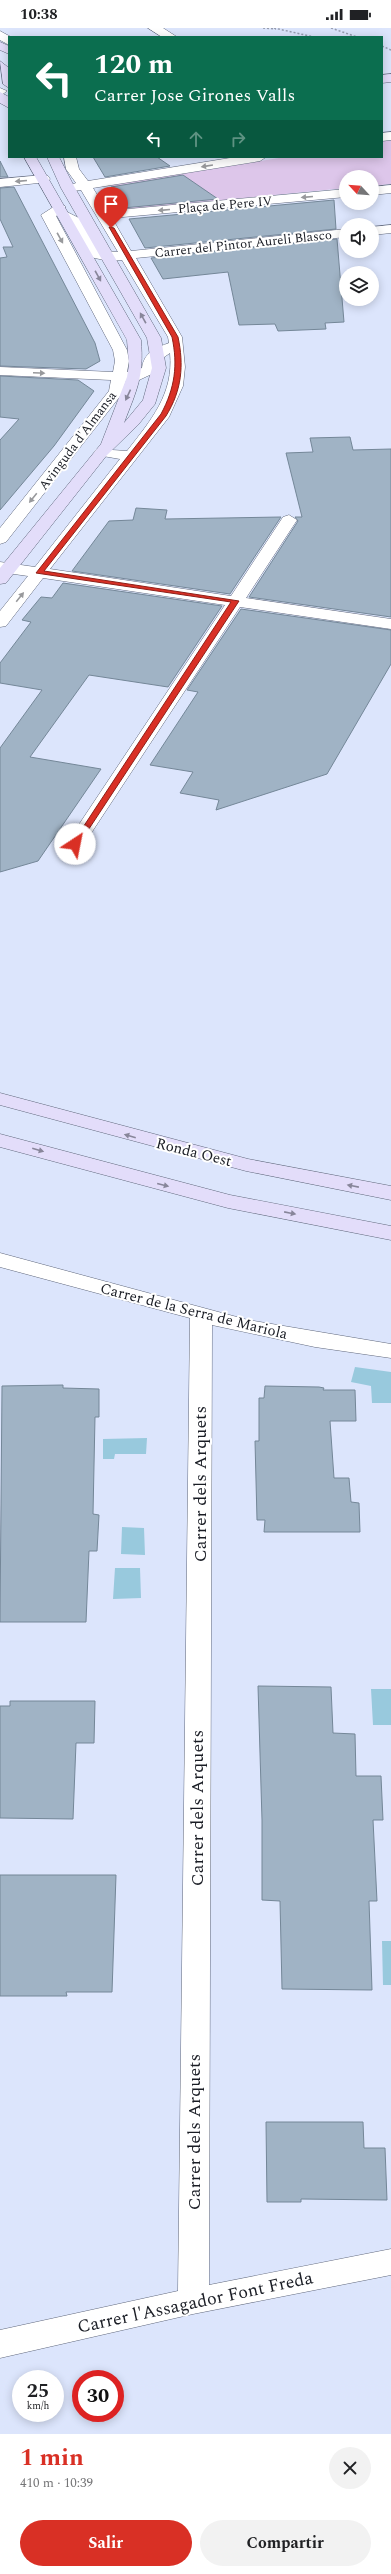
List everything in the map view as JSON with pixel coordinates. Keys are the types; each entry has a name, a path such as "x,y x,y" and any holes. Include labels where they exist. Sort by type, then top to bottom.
{"street":[{"path":"154,28 169,36"},
{"path":"0,64 8,75 3,91 8,102"},
{"name":"Avinguda d'Almansa","path":"0,540 99,415 136,365 134,340 31,158"},
{"name":"Avinguda d'Almansa","path":"3,571 105,448 133,422 150,401 159,368 154,338 109,257 68,188 53,158"},
{"path":"0,622 133,456 172,399 179,374 175,337 71,158"},
{"path":"68,188 82,180 252,158"},
{"path":"0,183 43,179"},
{"path":"379,190 391,189"},
{"name":"Plaça de Pere IV","path":"103,215 339,194"},
{"path":"62,212 76,222 95,254 109,257"},
{"path":"379,230 391,229"},
{"name":"Carrer del Pintor Aureli Blasco","path":"109,257 339,234"},
{"path":"0,371 127,376 149,370 150,361 157,354 176,345"},
{"path":"157,354 170,358 179,364"},
{"name":"Avinguda d'Almansa","path":"105,448 127,376"},
{"path":"105,448 133,456"},
{"path":"75,844 289,520"},
{"path":"3,571 40,573 391,624"},
{"name":"Ronda Oest","path":"0,1099 246,1165 391,1193"},
{"path":"0,1140 119,1174 228,1201 391,1234"},
{"name":"Carrer de la Serra de Mariola","path":"0,1260 201,1316 315,1340 391,1351"},
{"name":"Carrer dels Arquets","path":"193,2301 201,1316"},
{"name":"Carrer l'Assagador Font Freda","path":"0,2344 193,2301 391,2262"}],"path":[{"path":"263,28 281,30"},
{"path":"274,28 309,36"},
{"path":"331,28 354,36"}],"shaded area":[{"path":"391,140 391,184 379,185 379,170 339,170 339,189 124,210 112,185 279,158 383,158 383,141"}],"water":[{"path":"355,1367 391,1372 391,1403 372,1403 371,1386 351,1382"},
{"path":"147,1438 146,1454 115,1454 114,1459 103,1459 103,1439"},
{"path":"122,1527 144,1528 145,1555 121,1554"},
{"path":"115,1568 140,1568 141,1598 113,1599"},
{"path":"371,1689 391,1689 391,1725 373,1725"},
{"path":"382,1941 391,1941 391,1985 383,1985"}],"building":[{"path":"94,158 158,158 170,166 105,177"},
{"path":"0,161 8,177 0,177"},
{"path":"183,175 218,199 123,208 111,187"},
{"path":"14,187 95,343 100,361 86,369 0,366 0,258 7,257 3,247 13,247 0,219 0,188"},
{"path":"334,200 336,229 145,248 129,219"},
{"path":"337,239 339,266 339,306 343,306 344,322 325,323 326,329 278,331 275,324 239,325 228,272 163,279 151,258"},
{"path":"0,376 78,380 94,391 54,446 0,510 0,440 19,419 0,417"},
{"path":"350,437 353,450 391,449 391,617 249,597 298,521 295,517 302,517 286,453 313,452 310,438"},
{"path":"136,508 167,510 165,519 281,517 230,594 72,571 109,521 133,520"},
{"path":"63,583 222,606 168,687 89,675 30,757 101,769 38,861 0,872 0,748 42,690 0,683 0,663 31,622 22,620 41,597 52,598"},
{"path":"241,609 391,630 391,664 327,774 216,810 219,800 180,793 193,772 150,765 198,692 187,690"},
{"path":"63,1385 63,1388 99,1389 99,1417 95,1417 93,1514 99,1515 97,1551 89,1551 86,1622 0,1622 2,1386"},
{"path":"265,1386 319,1387 324,1388 323,1390 355,1390 356,1421 330,1421 334,1478 349,1478 351,1502 359,1503 360,1532 264,1532 265,1520 257,1520 255,1441 259,1441 259,1398 264,1398"},
{"path":"258,1686 331,1687 333,1733 355,1734 356,1776 381,1776 383,1820 373,1820 377,1901 369,1901 372,1990 282,1989 280,1901 262,1900 262,1820"},
{"path":"10,1701 95,1701 94,1743 76,1743 73,1819 0,1818 0,1706 10,1706"},
{"path":"0,1875 116,1875 112,1992 66,1992 67,1996 0,1996"},
{"path":"266,2122 363,2122 364,2148 385,2148 387,2200 301,2199 301,2202 267,2202"}],"route":[{"path":"75,844 236,601 40,573 133,456 164,414 172,399 179,374 179,355 175,337 111,228"}]}
